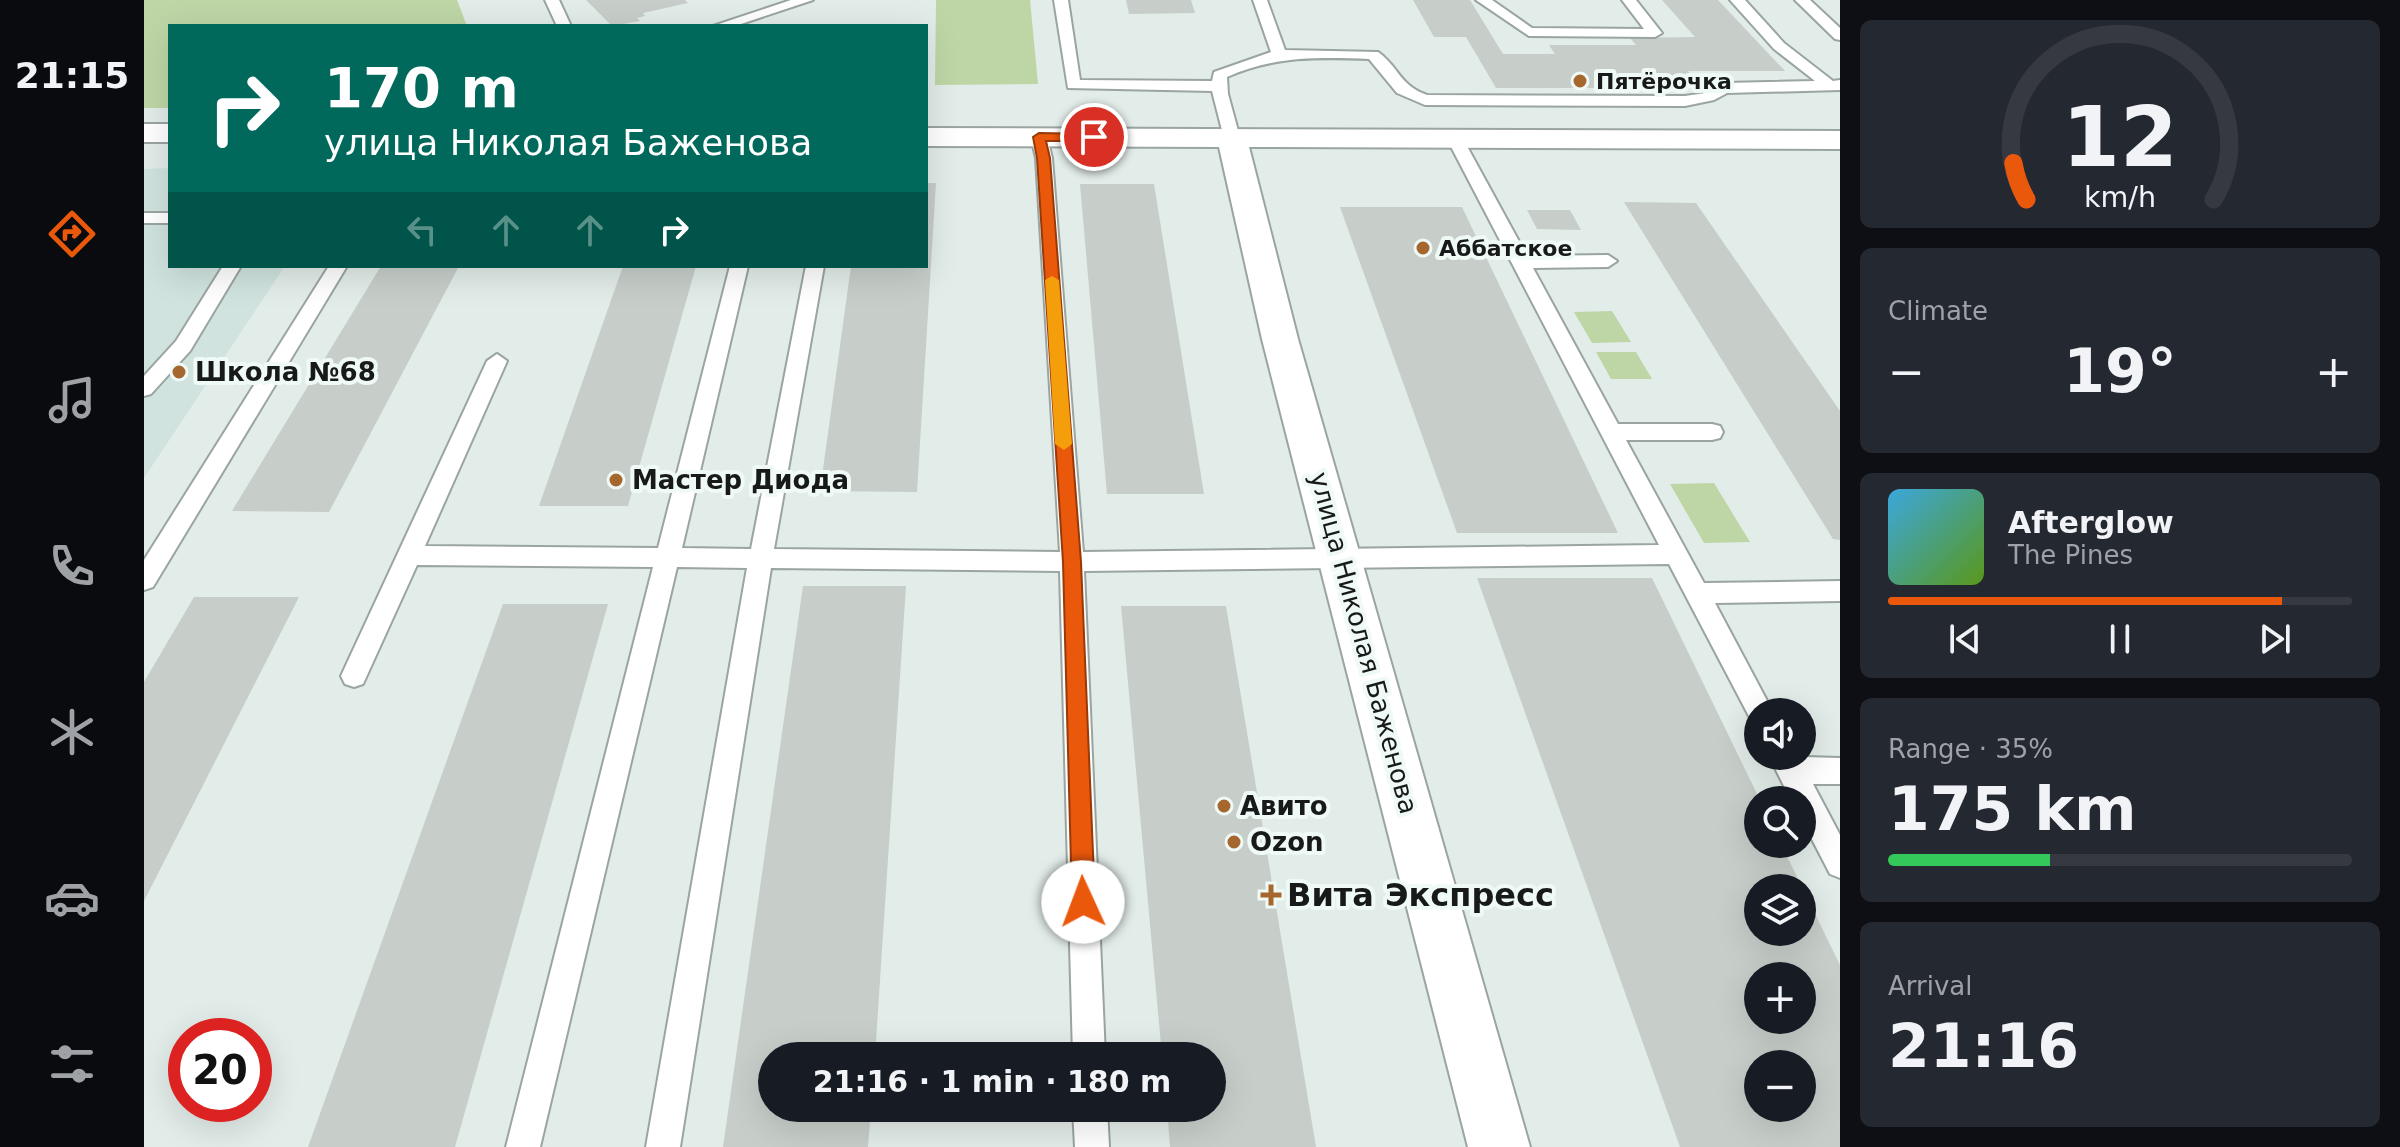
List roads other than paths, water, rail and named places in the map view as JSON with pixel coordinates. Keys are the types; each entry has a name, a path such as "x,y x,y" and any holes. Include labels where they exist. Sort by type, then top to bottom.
{"street":[{"path":"144,133 168,133"},
{"path":"928,137 1840,140"},
{"name":"улица Николая Баженова","path":"1232,138 1280,339 1499,1147"}],"lane":[{"path":"552,0 563,24"},
{"path":"727,24 806,0"},
{"path":"1061,0 1073,85 1220,86"},
{"path":"1260,0 1279,53"},
{"path":"1483,0 1529,32 1655,33 1629,0"},
{"path":"1737,0 1779,46 1836,88"},
{"path":"1802,0 1840,36"},
{"path":"1232,138 1219,75 1243,63 1279,53 1373,55 1383,61 1392,83 1405,94 1425,100 1685,101 1709,97 1724,88 1836,88"},
{"path":"1039,137 1044,158 1072,562 1089,1042"},
{"path":"1455,139 1753,698"},
{"path":"144,218 168,218"},
{"path":"1521,262 1608,261"},
{"path":"144,389 183,346 231,268"},
{"path":"144,580 337,268"},
{"path":"523,1147 739,268"},
{"path":"663,1147 761,558 815,268"},
{"path":"354,676 497,361"},
{"path":"1611,432 1712,432"},
{"path":"410,555 1072,562 1677,554"},
{"path":"1698,593 1840,591"},
{"path":"1816,768 1840,771"},
{"path":"1791,770 1840,864"},
{"path":"1091,1122 1092,1147"}],"place":[{"name":"Пятёрочка","path":"1580,81"},
{"name":"Аббатское","path":"1423,248"},
{"name":"Школа №68","path":"179,372"},
{"name":"Мастер Диода","path":"616,480"},
{"name":"Авито","path":"1224,806"},
{"name":"Ozon","path":"1234,842"},
{"name":"Вита Экспресс","path":"1271,895"}]}
